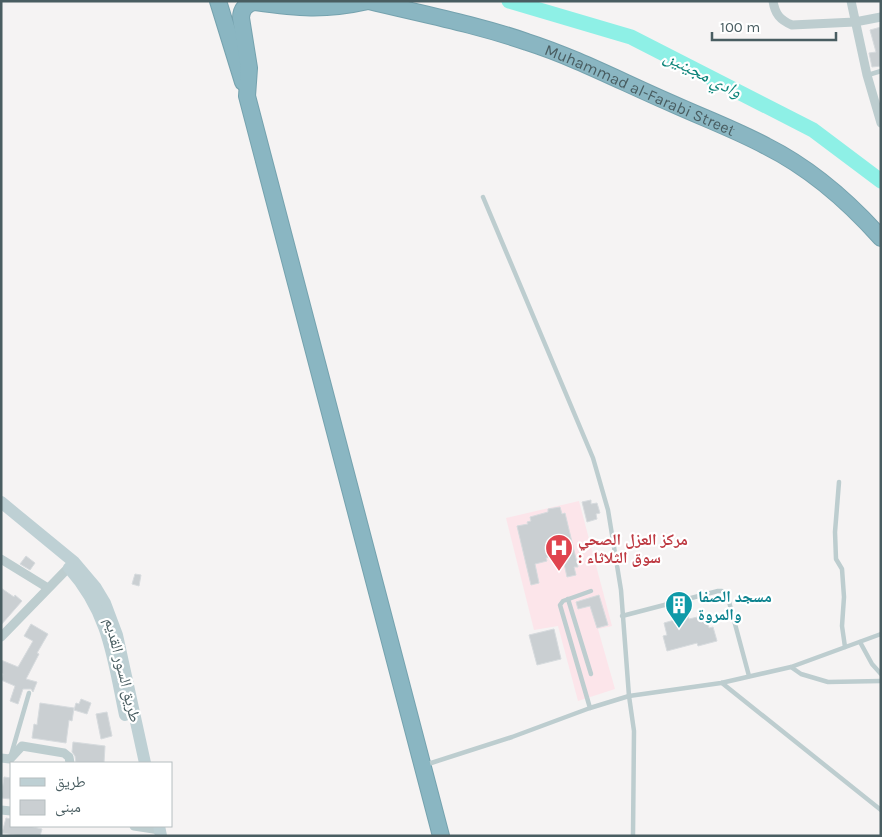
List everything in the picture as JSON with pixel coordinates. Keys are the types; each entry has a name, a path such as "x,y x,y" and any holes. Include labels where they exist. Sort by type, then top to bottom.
{"highway":[{"path":"218,1 247,96 441,836"},
{"path":"247,96 249,68 241,14 247,4 254,2 316,9 346,6 368,1"},
{"name":"Muhammad al-Farabi Street","path":"368,1 464,23 529,42 579,62 766,146 798,165 829,188 858,213 881,238"}],"main road":[{"name":"طريق السور القديم","path":"1,502 96,588 112,618 145,762"},
{"name":"طريق السور القديم","path":"1,512 72,565 96,604 104,626 137,762"}],"street":[{"path":"773,1 778,16 784,22 792,25 855,22 881,17"},
{"path":"850,1 867,75 881,123"},
{"path":"1,559 48,588"},
{"path":"1,637 72,565"},
{"path":"6,758 22,746 64,753 70,762"},
{"path":"140,827 156,830"}],"lane":[{"path":"867,75 881,71"},
{"path":"483,197 599,475 608,510 621,590 629,696 633,720 633,836"},
{"path":"839,482 834,532 836,559 842,569 843,578 842,626 845,648"},
{"path":"622,616 718,590 722,591 728,598 749,676"},
{"path":"590,708 560,608 561,603 568,599 591,591"},
{"path":"568,599 591,674"},
{"path":"423,765 512,737 590,708 629,696 721,682 791,667 881,634"},
{"path":"860,642 872,664 881,674"},
{"path":"791,667 801,674 828,682 881,680"},
{"path":"721,682 881,810"},
{"path":"6,758 29,693"}],"shaded area":[{"name":"مركز العزل الصحي : سوق الثلاثاء","path":"579,501 612,626 598,629 615,689 578,701 558,626 534,630 506,518"}],"building":[{"path":"881,27 881,66 872,67 869,53 876,52 870,30"},
{"path":"591,500 591,504 597,503 600,513 596,514 597,519 587,522 582,502"},
{"path":"560,507 562,514 565,513 578,567 574,567 576,575 567,577 562,554 546,558 547,561 535,564 539,583 531,585 517,526 528,524 527,522 531,521 530,517 548,512 548,509"},
{"path":"26,556 35,563 30,570 20,564"},
{"path":"135,574 141,575 139,586 132,584"},
{"path":"1,588 22,601 1,625"},
{"path":"599,595 608,625 597,628 590,606 578,609 576,602"},
{"path":"706,615 709,628 713,627 717,641 698,646 697,643 667,651 663,636 667,635 664,623 688,616 689,619"},
{"path":"31,624 48,634 37,653 39,654 26,679 37,682 33,692 31,689 23,689 18,704 10,701 15,686 1,680 3,674 1,673 1,660 18,667 33,641 24,636"},
{"path":"554,629 561,659 537,665 529,635"},
{"path":"81,699 91,703 87,714 74,710 76,703 79,704"},
{"path":"40,703 74,708 72,721 69,720 66,743 32,738 34,724 37,725"},
{"path":"107,712 112,736 101,739 96,714"},
{"path":"73,742 105,746 104,762 76,762 72,752"},
{"path":"4,777 10,778 10,799 1,798"},
{"path":"6,818 10,819 10,827 42,829 40,836 2,833"}],"waterway":[{"name":"وادي مجينين","path":"509,1 631,37 813,130 881,181"}],"place":[{"name":"مركز العزل الصحي : سوق الثلاثاء","path":"559,572"},
{"name":"مسجد الصفا والمروة","path":"679,629"}]}
